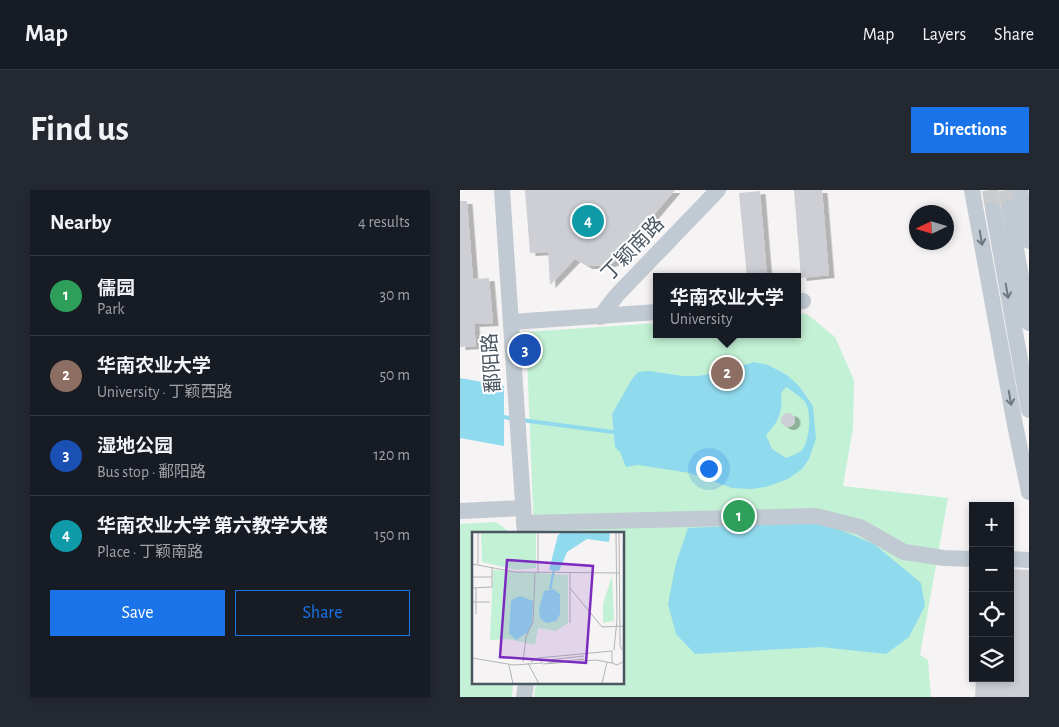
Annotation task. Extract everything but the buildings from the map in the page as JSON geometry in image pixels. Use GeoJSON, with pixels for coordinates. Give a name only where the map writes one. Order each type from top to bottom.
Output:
{"type":"FeatureCollection","features":[{"type":"Feature","properties":{"kind":"street","name":"鄱阳路"},"geometry":{"type":"LineString","coordinates":[[502,190],[524,515]]}},
{"type":"Feature","properties":{"kind":"street","name":"丁颖南路"},"geometry":{"type":"LineString","coordinates":[[600,317],[617,296],[718,190]]}},
{"type":"Feature","properties":{"kind":"street"},"geometry":{"type":"LineString","coordinates":[[972,190],[1014,425],[1029,492]]}},
{"type":"Feature","properties":{"kind":"street"},"geometry":{"type":"LineString","coordinates":[[1020,190],[1029,241]]}},
{"type":"Feature","properties":{"kind":"street"},"geometry":{"type":"LineString","coordinates":[[1029,323],[1001,208],[1029,410]]}},
{"type":"Feature","properties":{"kind":"street"},"geometry":{"type":"LineString","coordinates":[[511,322],[653,312]]}},
{"type":"Feature","properties":{"kind":"street"},"geometry":{"type":"LineString","coordinates":[[460,502],[524,515]]}},
{"type":"Feature","properties":{"kind":"street"},"geometry":{"type":"LineString","coordinates":[[460,512],[524,515],[816,516],[860,527],[904,552],[944,558],[969,558]]}},
{"type":"Feature","properties":{"kind":"street"},"geometry":{"type":"LineString","coordinates":[[1014,559],[1029,560]]}},
{"type":"Feature","properties":{"kind":"street"},"geometry":{"type":"LineString","coordinates":[[524,697],[526,684]]}},
{"type":"Feature","properties":{"kind":"green space"},"geometry":{"type":"Polygon","coordinates":[[[801,314],[807,314],[835,337],[854,380],[853,428],[843,486],[948,498],[920,655],[928,660],[931,697],[534,697],[536,684],[625,684],[625,532],[534,532],[526,332],[653,323],[653,338],[801,338],[801,314]]]}},
{"type":"Feature","properties":{"kind":"green space"},"geometry":{"type":"Polygon","coordinates":[[[496,522],[508,531],[472,532],[472,684],[513,684],[512,697],[460,697],[460,524],[496,522]]]}},
{"type":"Feature","properties":{"kind":"water"},"geometry":{"type":"Polygon","coordinates":[[[754,362],[768,365],[787,375],[799,386],[813,406],[816,439],[809,459],[802,469],[788,479],[766,487],[751,489],[732,488],[690,473],[638,465],[626,467],[620,452],[615,447],[612,414],[638,372],[649,371],[683,376],[698,376],[721,372],[754,362]],[[786,387],[781,393],[779,416],[766,435],[772,449],[786,458],[801,451],[804,447],[809,427],[809,412],[805,402],[786,387]]]}},
{"type":"Feature","properties":{"kind":"water"},"geometry":{"type":"Polygon","coordinates":[[[460,378],[504,386],[504,446],[460,438],[460,378]]]}},
{"type":"Feature","properties":{"kind":"water"},"geometry":{"type":"Polygon","coordinates":[[[821,522],[874,544],[921,583],[925,606],[909,637],[886,654],[821,647],[695,654],[676,634],[668,604],[676,563],[688,528],[821,522]]]}},
{"type":"Feature","properties":{"kind":"waterway"},"geometry":{"type":"LineString","coordinates":[[504,417],[514,419]]}},
{"type":"Feature","properties":{"kind":"waterway"},"geometry":{"type":"LineString","coordinates":[[521,420],[613,432]]}},
{"type":"Feature","properties":{"kind":"tunnel"},"geometry":{"type":"LineString","coordinates":[[990,190],[993,209]]}},
{"type":"Feature","properties":{"kind":"tunnel"},"geometry":{"type":"LineString","coordinates":[[1006,190],[1009,208]]}},
{"type":"Feature","properties":{"kind":"place","name":"华南农业大学 第六教学大楼"},"geometry":{"type":"Point","coordinates":[588,221]}},
{"type":"Feature","properties":{"kind":"place","name":"湿地公园"},"geometry":{"type":"Point","coordinates":[525,350]}},
{"type":"Feature","properties":{"kind":"place","name":"华南农业大学"},"geometry":{"type":"Point","coordinates":[727,373]}},
{"type":"Feature","properties":{"kind":"place","name":"儒园"},"geometry":{"type":"Point","coordinates":[739,516]}}]}
